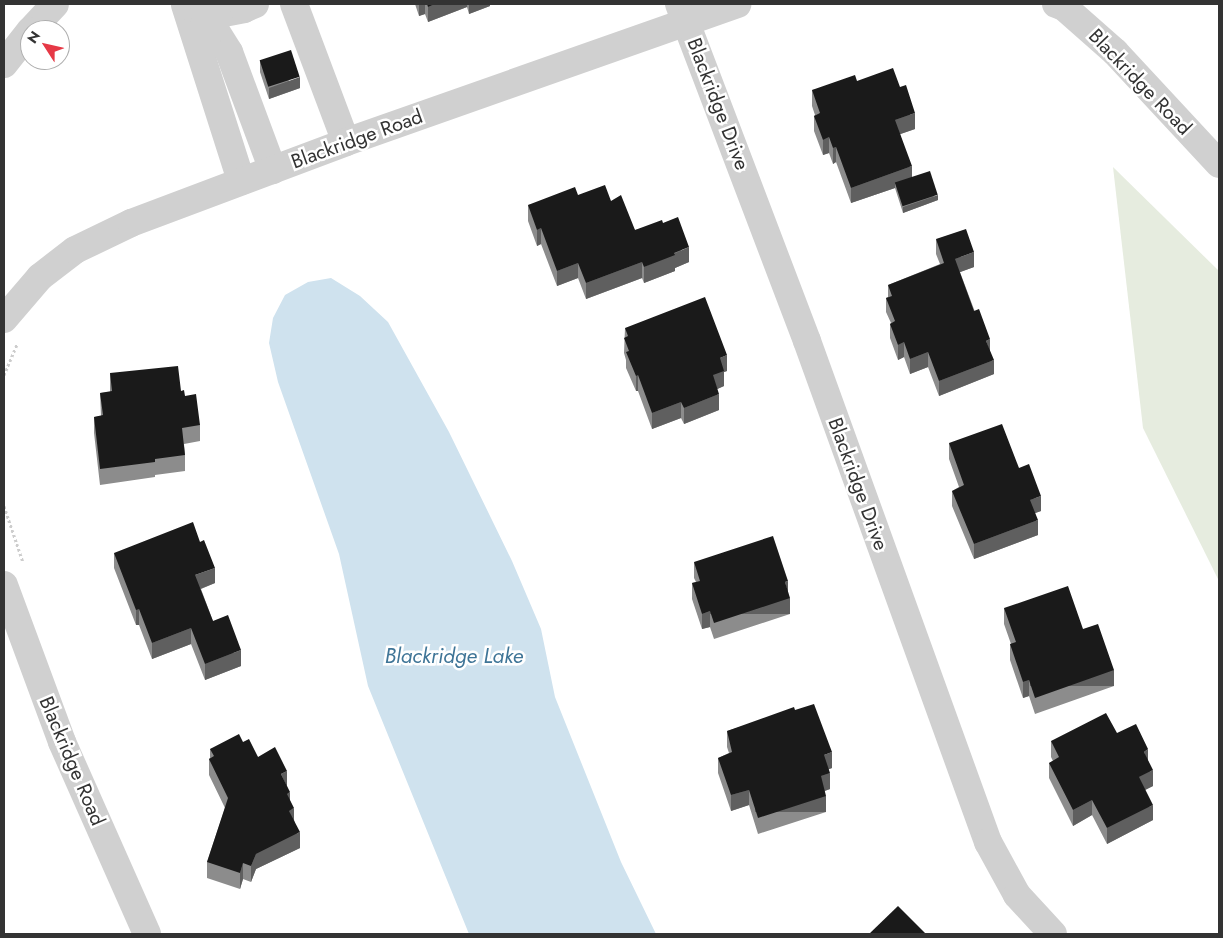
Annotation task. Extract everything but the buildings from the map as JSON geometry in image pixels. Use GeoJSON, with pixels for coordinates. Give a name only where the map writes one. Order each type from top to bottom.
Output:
{"type":"FeatureCollection","features":[{"type":"Feature","properties":{"kind":"street"},"geometry":{"type":"LineString","coordinates":[[40,20],[55,4]]}},
{"type":"Feature","properties":{"kind":"street"},"geometry":{"type":"LineString","coordinates":[[191,7],[224,13],[244,9],[255,4]]}},
{"type":"Feature","properties":{"kind":"street"},"geometry":{"type":"LineString","coordinates":[[294,4],[346,142]]}},
{"type":"Feature","properties":{"kind":"street","name":"Blackridge Road"},"geometry":{"type":"LineString","coordinates":[[12,328],[40,277],[75,250],[131,223],[683,12],[737,4]]}},
{"type":"Feature","properties":{"kind":"street","name":"Blackridge Road"},"geometry":{"type":"LineString","coordinates":[[1064,5],[1115,52],[1219,164]]}},
{"type":"Feature","properties":{"kind":"street"},"geometry":{"type":"LineString","coordinates":[[191,7],[229,52],[273,170]]}},
{"type":"Feature","properties":{"kind":"street"},"geometry":{"type":"LineString","coordinates":[[191,7],[241,181]]}},
{"type":"Feature","properties":{"kind":"street","name":"Blackridge Drive"},"geometry":{"type":"LineString","coordinates":[[683,12],[807,341],[988,842],[1017,895],[1053,934]]}},
{"type":"Feature","properties":{"kind":"street"},"geometry":{"type":"LineString","coordinates":[[4,64],[20,44]]}},
{"type":"Feature","properties":{"kind":"street","name":"Blackridge Road"},"geometry":{"type":"LineString","coordinates":[[4,585],[62,742],[147,934]]}},
{"type":"Feature","properties":{"kind":"path"},"geometry":{"type":"LineString","coordinates":[[4,375],[12,328]]}},
{"type":"Feature","properties":{"kind":"shaded area"},"geometry":{"type":"Polygon","coordinates":[[[1113,167],[1219,271],[1219,581],[1143,428],[1113,167]]]}},
{"type":"Feature","properties":{"kind":"water","name":"Blackridge Lake"},"geometry":{"type":"Polygon","coordinates":[[[331,278],[360,296],[388,322],[449,432],[512,561],[541,629],[555,697],[621,862],[656,934],[469,934],[368,686],[339,554],[278,382],[269,343],[273,318],[285,295],[308,282],[331,278]]]}}]}
